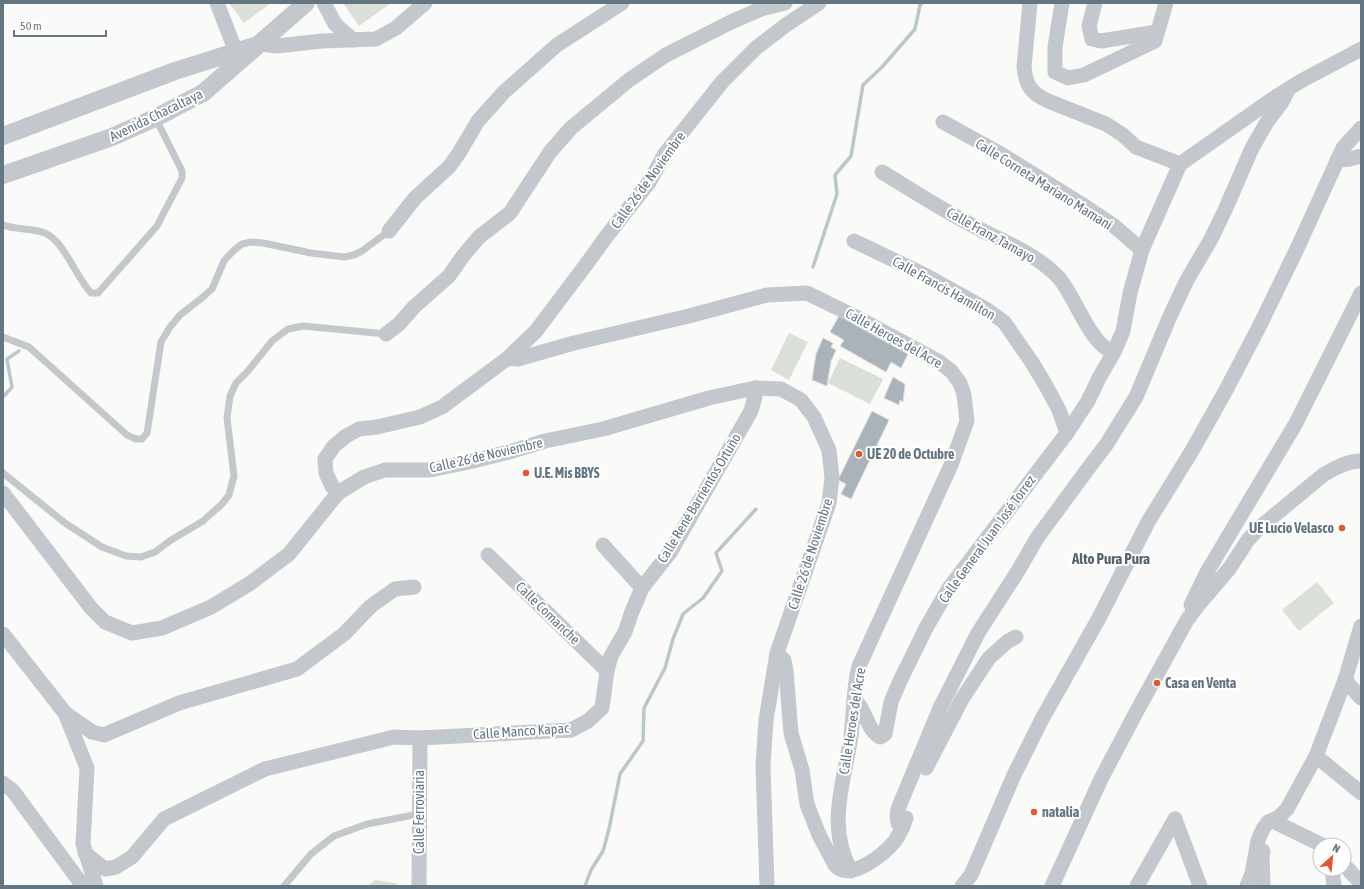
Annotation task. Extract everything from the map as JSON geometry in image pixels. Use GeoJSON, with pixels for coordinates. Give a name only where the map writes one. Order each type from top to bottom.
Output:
{"type":"FeatureCollection","features":[{"type":"Feature","properties":{"kind":"street"},"geometry":{"type":"LineString","coordinates":[[217,3],[238,57]]}},
{"type":"Feature","properties":{"kind":"street"},"geometry":{"type":"LineString","coordinates":[[3,136],[175,71],[238,57],[261,44],[306,3]]}},
{"type":"Feature","properties":{"kind":"street"},"geometry":{"type":"LineString","coordinates":[[324,3],[335,24],[353,40]]}},
{"type":"Feature","properties":{"kind":"street"},"geometry":{"type":"LineString","coordinates":[[261,44],[277,46],[322,41],[376,39],[396,28],[426,3]]}},
{"type":"Feature","properties":{"kind":"street"},"geometry":{"type":"LineString","coordinates":[[388,231],[415,198],[449,166],[459,153],[478,121],[504,92],[557,44],[622,3]]}},
{"type":"Feature","properties":{"kind":"street"},"geometry":{"type":"LineString","coordinates":[[386,334],[399,324],[414,307],[450,276],[463,256],[479,237],[510,213],[550,152],[571,128],[629,80],[666,55],[731,22],[761,9],[785,3]]}},
{"type":"Feature","properties":{"kind":"street"},"geometry":{"type":"LineString","coordinates":[[1030,3],[1024,67],[1025,76],[1031,90],[1039,97],[1106,124],[1123,135],[1136,147],[1180,164],[1277,96],[1301,81],[1361,49]]}},
{"type":"Feature","properties":{"kind":"street"},"geometry":{"type":"LineString","coordinates":[[1062,3],[1055,47],[1055,72],[1068,78],[1084,75],[1155,41],[1166,3]]}},
{"type":"Feature","properties":{"kind":"street"},"geometry":{"type":"LineString","coordinates":[[1095,3],[1089,26],[1092,39],[1101,41],[1157,32]]}},
{"type":"Feature","properties":{"kind":"street","name":"Calle 26 de Noviembre"},"geometry":{"type":"LineString","coordinates":[[767,886],[763,766],[766,720],[777,653],[829,503],[832,478],[829,450],[814,417],[801,400],[781,389],[755,388],[709,398],[603,429],[545,441],[509,452],[455,465],[430,470],[385,470],[364,476],[338,493],[332,486],[326,473],[325,459],[334,446],[346,436],[359,429],[377,427],[420,417],[442,407],[508,358],[536,332],[606,237],[650,181],[664,156],[722,82],[756,48],[816,4]]}},
{"type":"Feature","properties":{"kind":"street","name":"Avenida Chacaltaya"},"geometry":{"type":"LineString","coordinates":[[3,175],[112,137],[156,118],[203,93],[238,57]]}},
{"type":"Feature","properties":{"kind":"street"},"geometry":{"type":"LineString","coordinates":[[903,827],[898,823],[898,809],[928,740],[940,708],[978,633],[1037,538],[1106,445],[1136,397],[1170,316],[1187,280],[1225,210],[1252,148],[1288,90]]}},
{"type":"Feature","properties":{"kind":"street","name":"Calle Corneta Mariano Mamani"},"geometry":{"type":"LineString","coordinates":[[944,122],[1001,154],[1083,205],[1114,226],[1142,250]]}},
{"type":"Feature","properties":{"kind":"street"},"geometry":{"type":"LineString","coordinates":[[962,886],[971,875],[1014,775],[1042,719],[1099,618],[1148,522],[1193,449],[1259,326],[1296,251],[1337,160],[1344,148],[1361,128]]}},
{"type":"Feature","properties":{"kind":"street"},"geometry":{"type":"LineString","coordinates":[[1337,160],[1361,156]]}},
{"type":"Feature","properties":{"kind":"street","name":"Calle General Juan José Torrez"},"geometry":{"type":"LineString","coordinates":[[855,700],[861,706],[874,734],[880,737],[885,734],[891,702],[900,681],[926,628],[949,588],[1067,433],[1088,401],[1114,352],[1122,331],[1130,293],[1142,250],[1180,164]]}},
{"type":"Feature","properties":{"kind":"street","name":"Calle Franz Tamayo"},"geometry":{"type":"LineString","coordinates":[[882,172],[967,223],[1034,257],[1059,278],[1094,336],[1102,345],[1114,352]]}},
{"type":"Feature","properties":{"kind":"street","name":"Calle Francis Hamilton"},"geometry":{"type":"LineString","coordinates":[[854,242],[925,275],[986,309],[1004,322],[1045,384],[1059,410],[1067,433]]}},
{"type":"Feature","properties":{"kind":"street","name":"Calle Heroes del Acre"},"geometry":{"type":"LineString","coordinates":[[508,358],[518,359],[574,343],[689,316],[767,295],[807,292],[938,361],[951,371],[960,383],[964,395],[967,420],[965,428],[948,473],[859,666],[855,678],[855,700],[851,737],[840,794],[838,821],[839,836],[851,871]]}},
{"type":"Feature","properties":{"kind":"street"},"geometry":{"type":"LineString","coordinates":[[1187,620],[1191,605],[1207,572],[1296,424],[1361,294]]}},
{"type":"Feature","properties":{"kind":"street","name":"Calle René Barrientos Ortuño"},"geometry":{"type":"LineString","coordinates":[[607,671],[613,652],[625,632],[642,588],[671,551],[751,411],[755,397],[755,388]]}},
{"type":"Feature","properties":{"kind":"street"},"geometry":{"type":"LineString","coordinates":[[1052,886],[1101,778],[1187,620],[1229,569],[1248,540],[1258,529],[1332,469],[1344,464],[1361,461]]}},
{"type":"Feature","properties":{"kind":"street"},"geometry":{"type":"LineString","coordinates":[[3,493],[91,608],[105,622],[132,634],[162,628],[211,607],[249,584],[289,554],[338,493]]}},
{"type":"Feature","properties":{"kind":"street"},"geometry":{"type":"LineString","coordinates":[[603,545],[642,588]]}},
{"type":"Feature","properties":{"kind":"street","name":"Calle Comanche"},"geometry":{"type":"LineString","coordinates":[[488,555],[607,671]]}},
{"type":"Feature","properties":{"kind":"street"},"geometry":{"type":"LineString","coordinates":[[3,634],[66,713],[92,732],[104,735],[179,702],[297,669],[344,634],[371,606],[395,589],[414,587]]}},
{"type":"Feature","properties":{"kind":"street"},"geometry":{"type":"LineString","coordinates":[[1247,886],[1252,874],[1258,840],[1263,829],[1288,809],[1316,756],[1345,680],[1361,626]]}},
{"type":"Feature","properties":{"kind":"street"},"geometry":{"type":"LineString","coordinates":[[777,653],[784,660],[786,670],[791,733],[802,770],[807,804],[819,835],[838,869],[851,871],[878,857],[896,839],[903,827],[913,793],[962,699],[989,658],[1008,641],[1016,637]]}},
{"type":"Feature","properties":{"kind":"street","name":"Calle Manco Kapac"},"geometry":{"type":"LineString","coordinates":[[85,853],[105,869],[116,867],[132,857],[164,819],[265,769],[394,737],[420,738],[571,730],[588,721],[602,708],[607,671]]}},
{"type":"Feature","properties":{"kind":"street"},"geometry":{"type":"LineString","coordinates":[[1345,680],[1361,698]]}},
{"type":"Feature","properties":{"kind":"street"},"geometry":{"type":"LineString","coordinates":[[66,713],[88,768],[83,844],[96,886]]}},
{"type":"Feature","properties":{"kind":"street","name":"Calle Ferroviaria"},"geometry":{"type":"LineString","coordinates":[[420,738],[420,886]]}},
{"type":"Feature","properties":{"kind":"street"},"geometry":{"type":"LineString","coordinates":[[1316,756],[1361,793]]}},
{"type":"Feature","properties":{"kind":"street"},"geometry":{"type":"LineString","coordinates":[[3,783],[13,791],[83,886]]}},
{"type":"Feature","properties":{"kind":"street"},"geometry":{"type":"LineString","coordinates":[[1137,886],[1175,819],[1200,886]]}},
{"type":"Feature","properties":{"kind":"street"},"geometry":{"type":"LineString","coordinates":[[1270,822],[1312,841]]}},
{"type":"Feature","properties":{"kind":"street"},"geometry":{"type":"LineString","coordinates":[[1263,886],[1262,857],[1270,822]]}},
{"type":"Feature","properties":{"kind":"street"},"geometry":{"type":"LineString","coordinates":[[1352,873],[1361,883]]}},
{"type":"Feature","properties":{"kind":"lane"},"geometry":{"type":"LineString","coordinates":[[3,225],[49,235],[58,242],[84,285],[92,293],[98,293],[157,226],[182,178],[182,171],[156,118]]}},
{"type":"Feature","properties":{"kind":"lane"},"geometry":{"type":"LineString","coordinates":[[3,337],[29,347],[128,435],[142,440],[147,432],[161,342],[170,327],[180,315],[212,289],[224,261],[233,251],[242,244],[251,242],[311,253],[344,257],[354,255],[362,251],[388,231]]}},
{"type":"Feature","properties":{"kind":"lane"},"geometry":{"type":"LineString","coordinates":[[3,474],[65,523],[102,547],[126,556],[141,557],[148,555],[203,521],[222,504],[229,495],[234,476],[227,418],[230,396],[236,383],[248,371],[272,341],[288,329],[303,326],[386,334]]}},
{"type":"Feature","properties":{"kind":"lane"},"geometry":{"type":"LineString","coordinates":[[284,886],[311,854],[334,836],[367,824],[419,814]]}},
{"type":"Feature","properties":{"kind":"shaded area"},"geometry":{"type":"Polygon","coordinates":[[[229,3],[271,3],[244,23],[229,3]]]}},
{"type":"Feature","properties":{"kind":"shaded area"},"geometry":{"type":"Polygon","coordinates":[[[343,3],[391,3],[359,26],[343,3]]]}},
{"type":"Feature","properties":{"kind":"shaded area"},"geometry":{"type":"Polygon","coordinates":[[[789,333],[808,342],[789,380],[771,370],[789,333]]]}},
{"type":"Feature","properties":{"kind":"shaded area"},"geometry":{"type":"Polygon","coordinates":[[[840,358],[883,379],[870,404],[828,383],[840,358]]]}},
{"type":"Feature","properties":{"kind":"shaded area"},"geometry":{"type":"Polygon","coordinates":[[[1317,582],[1334,603],[1299,631],[1282,610],[1317,582]]]}},
{"type":"Feature","properties":{"kind":"shaded area"},"geometry":{"type":"Polygon","coordinates":[[[375,880],[396,883],[397,886],[368,886],[375,880]]]}},
{"type":"Feature","properties":{"kind":"building"},"geometry":{"type":"Polygon","coordinates":[[[839,316],[908,354],[901,368],[891,362],[886,372],[840,346],[844,340],[830,332],[839,316]]]}},
{"type":"Feature","properties":{"kind":"building"},"geometry":{"type":"Polygon","coordinates":[[[823,338],[833,343],[831,347],[836,350],[831,361],[827,386],[812,380],[816,354],[823,338]]]}},
{"type":"Feature","properties":{"kind":"building"},"geometry":{"type":"Polygon","coordinates":[[[893,377],[905,384],[903,402],[900,400],[899,405],[884,398],[893,377]]]}},
{"type":"Feature","properties":{"kind":"building"},"geometry":{"type":"Polygon","coordinates":[[[872,411],[889,420],[851,499],[841,494],[846,484],[838,480],[872,411]]]}},
{"type":"Feature","properties":{"kind":"waterway"},"geometry":{"type":"LineString","coordinates":[[813,267],[837,194],[835,175],[851,156],[863,85],[882,67],[915,29],[920,5],[922,3]]}},
{"type":"Feature","properties":{"kind":"waterway"},"geometry":{"type":"LineString","coordinates":[[3,397],[12,387],[7,359],[19,351]]}},
{"type":"Feature","properties":{"kind":"waterway"},"geometry":{"type":"LineString","coordinates":[[585,886],[591,870],[603,851],[620,774],[643,741],[644,708],[665,668],[673,639],[683,614],[703,598],[722,571],[716,553],[756,509]]}},
{"type":"Feature","properties":{"kind":"place","name":"UE 20 de Octubre"},"geometry":{"type":"Point","coordinates":[859,454]}},
{"type":"Feature","properties":{"kind":"place","name":"U.E. Mis BBYS"},"geometry":{"type":"Point","coordinates":[526,473]}},
{"type":"Feature","properties":{"kind":"place","name":"UE Lucio Velasco"},"geometry":{"type":"Point","coordinates":[1342,528]}},
{"type":"Feature","properties":{"kind":"place","name":"Casa en Venta"},"geometry":{"type":"Point","coordinates":[1157,683]}},
{"type":"Feature","properties":{"kind":"place","name":"natalia"},"geometry":{"type":"Point","coordinates":[1034,812]}},
{"type":"Feature","properties":{"kind":"district","name":"Alto Pura Pura"},"geometry":{"type":"Point","coordinates":[1111,559]}}]}
